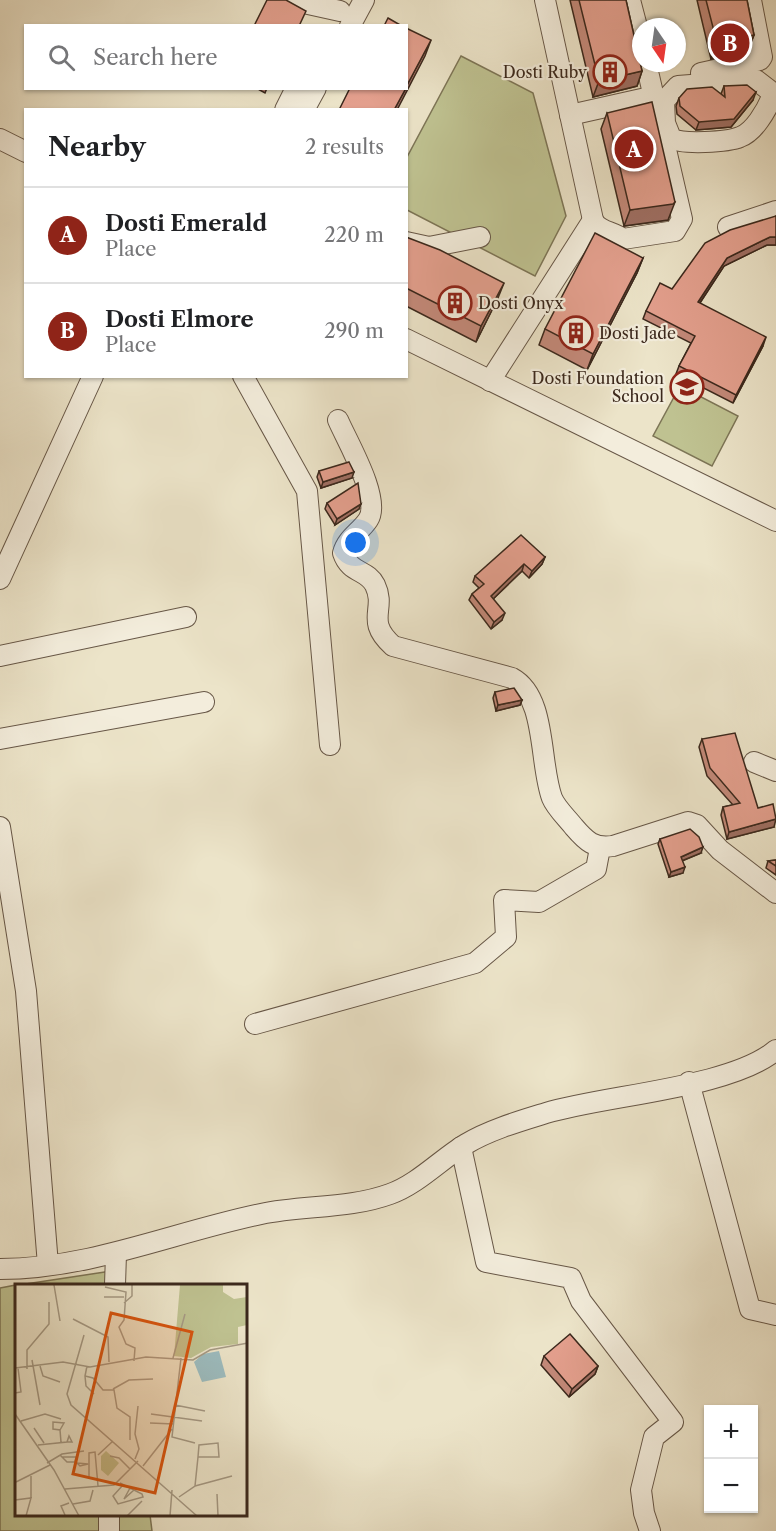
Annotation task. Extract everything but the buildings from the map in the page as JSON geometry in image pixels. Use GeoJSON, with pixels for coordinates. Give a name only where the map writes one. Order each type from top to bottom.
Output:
{"type":"FeatureCollection","features":[{"type":"Feature","properties":{"kind":"street"},"geometry":{"type":"LineString","coordinates":[[299,1],[342,15],[364,0]]}},
{"type":"Feature","properties":{"kind":"street"},"geometry":{"type":"LineString","coordinates":[[545,0],[593,220],[597,226],[616,233],[623,239],[665,234],[680,226],[682,219],[648,72]]}},
{"type":"Feature","properties":{"kind":"street"},"geometry":{"type":"LineString","coordinates":[[630,0],[635,18]]}},
{"type":"Feature","properties":{"kind":"street"},"geometry":{"type":"LineString","coordinates":[[570,115],[760,60],[762,50],[751,0]]}},
{"type":"Feature","properties":{"kind":"street"},"geometry":{"type":"LineString","coordinates":[[756,80],[770,90],[772,110],[740,137],[687,143],[677,142],[671,138],[665,123],[664,101],[678,86],[756,80]]}},
{"type":"Feature","properties":{"kind":"street"},"geometry":{"type":"LineString","coordinates":[[286,108],[295,90]]}},
{"type":"Feature","properties":{"kind":"street"},"geometry":{"type":"LineString","coordinates":[[305,108],[315,90]]}},
{"type":"Feature","properties":{"kind":"street"},"geometry":{"type":"LineString","coordinates":[[0,139],[24,151]]}},
{"type":"Feature","properties":{"kind":"street"},"geometry":{"type":"LineString","coordinates":[[728,227],[776,211]]}},
{"type":"Feature","properties":{"kind":"street"},"geometry":{"type":"LineString","coordinates":[[490,381],[593,220]]}},
{"type":"Feature","properties":{"kind":"street"},"geometry":{"type":"LineString","coordinates":[[408,242],[429,247],[480,237]]}},
{"type":"Feature","properties":{"kind":"street"},"geometry":{"type":"LineString","coordinates":[[408,340],[776,521]]}},
{"type":"Feature","properties":{"kind":"street"},"geometry":{"type":"LineString","coordinates":[[0,579],[92,378]]}},
{"type":"Feature","properties":{"kind":"street"},"geometry":{"type":"LineString","coordinates":[[244,378],[307,491],[330,745]]}},
{"type":"Feature","properties":{"kind":"street"},"geometry":{"type":"LineString","coordinates":[[338,420],[370,490],[372,506],[369,519],[346,544],[343,553],[351,569],[374,582],[377,590],[377,626],[381,635],[393,646],[512,678],[522,683],[539,724],[545,776],[553,800],[585,840],[600,848],[688,822],[697,825],[720,850],[776,894]]}},
{"type":"Feature","properties":{"kind":"street"},"geometry":{"type":"LineString","coordinates":[[0,656],[186,617]]}},
{"type":"Feature","properties":{"kind":"street"},"geometry":{"type":"LineString","coordinates":[[0,739],[204,702]]}},
{"type":"Feature","properties":{"kind":"street"},"geometry":{"type":"LineString","coordinates":[[754,762],[776,771]]}},
{"type":"Feature","properties":{"kind":"street"},"geometry":{"type":"LineString","coordinates":[[1,834],[26,992],[48,1264]]}},
{"type":"Feature","properties":{"kind":"street"},"geometry":{"type":"LineString","coordinates":[[255,1024],[475,963],[506,937],[504,900],[539,902],[596,869],[600,848]]}},
{"type":"Feature","properties":{"kind":"street"},"geometry":{"type":"LineString","coordinates":[[0,1269],[116,1254],[262,1214],[367,1202],[393,1193],[460,1147],[499,1130],[549,1112],[689,1082],[748,1066],[776,1050]]}},
{"type":"Feature","properties":{"kind":"street"},"geometry":{"type":"LineString","coordinates":[[689,1082],[750,1309],[776,1316]]}},
{"type":"Feature","properties":{"kind":"street"},"geometry":{"type":"LineString","coordinates":[[460,1147],[486,1262],[571,1278],[581,1301],[673,1422],[654,1437],[641,1490],[644,1513],[650,1531]]}},
{"type":"Feature","properties":{"kind":"street"},"geometry":{"type":"LineString","coordinates":[[115,1284],[116,1254]]}},
{"type":"Feature","properties":{"kind":"green space"},"geometry":{"type":"Polygon","coordinates":[[[461,56],[533,93],[566,216],[535,276],[408,211],[408,155],[461,56]]]}},
{"type":"Feature","properties":{"kind":"green space"},"geometry":{"type":"Polygon","coordinates":[[[680,386],[738,416],[712,466],[653,436],[680,386]]]}},
{"type":"Feature","properties":{"kind":"green space"},"geometry":{"type":"Polygon","coordinates":[[[118,1270],[120,1284],[26,1284],[118,1270]]]}},
{"type":"Feature","properties":{"kind":"green space"},"geometry":{"type":"Polygon","coordinates":[[[15,1285],[15,1516],[150,1516],[152,1531],[0,1531],[0,1288],[15,1285]]]}},
{"type":"Feature","properties":{"kind":"place","name":"Dosti Elmore"},"geometry":{"type":"Point","coordinates":[730,43]}},
{"type":"Feature","properties":{"kind":"place","name":"Dosti Ruby"},"geometry":{"type":"Point","coordinates":[610,72]}},
{"type":"Feature","properties":{"kind":"place","name":"Dosti Emerald"},"geometry":{"type":"Point","coordinates":[634,149]}},
{"type":"Feature","properties":{"kind":"place","name":"Dosti Onyx"},"geometry":{"type":"Point","coordinates":[455,303]}},
{"type":"Feature","properties":{"kind":"place","name":"Dosti Jade"},"geometry":{"type":"Point","coordinates":[576,333]}},
{"type":"Feature","properties":{"kind":"place","name":"Dosti Foundation School"},"geometry":{"type":"Point","coordinates":[687,387]}}]}
